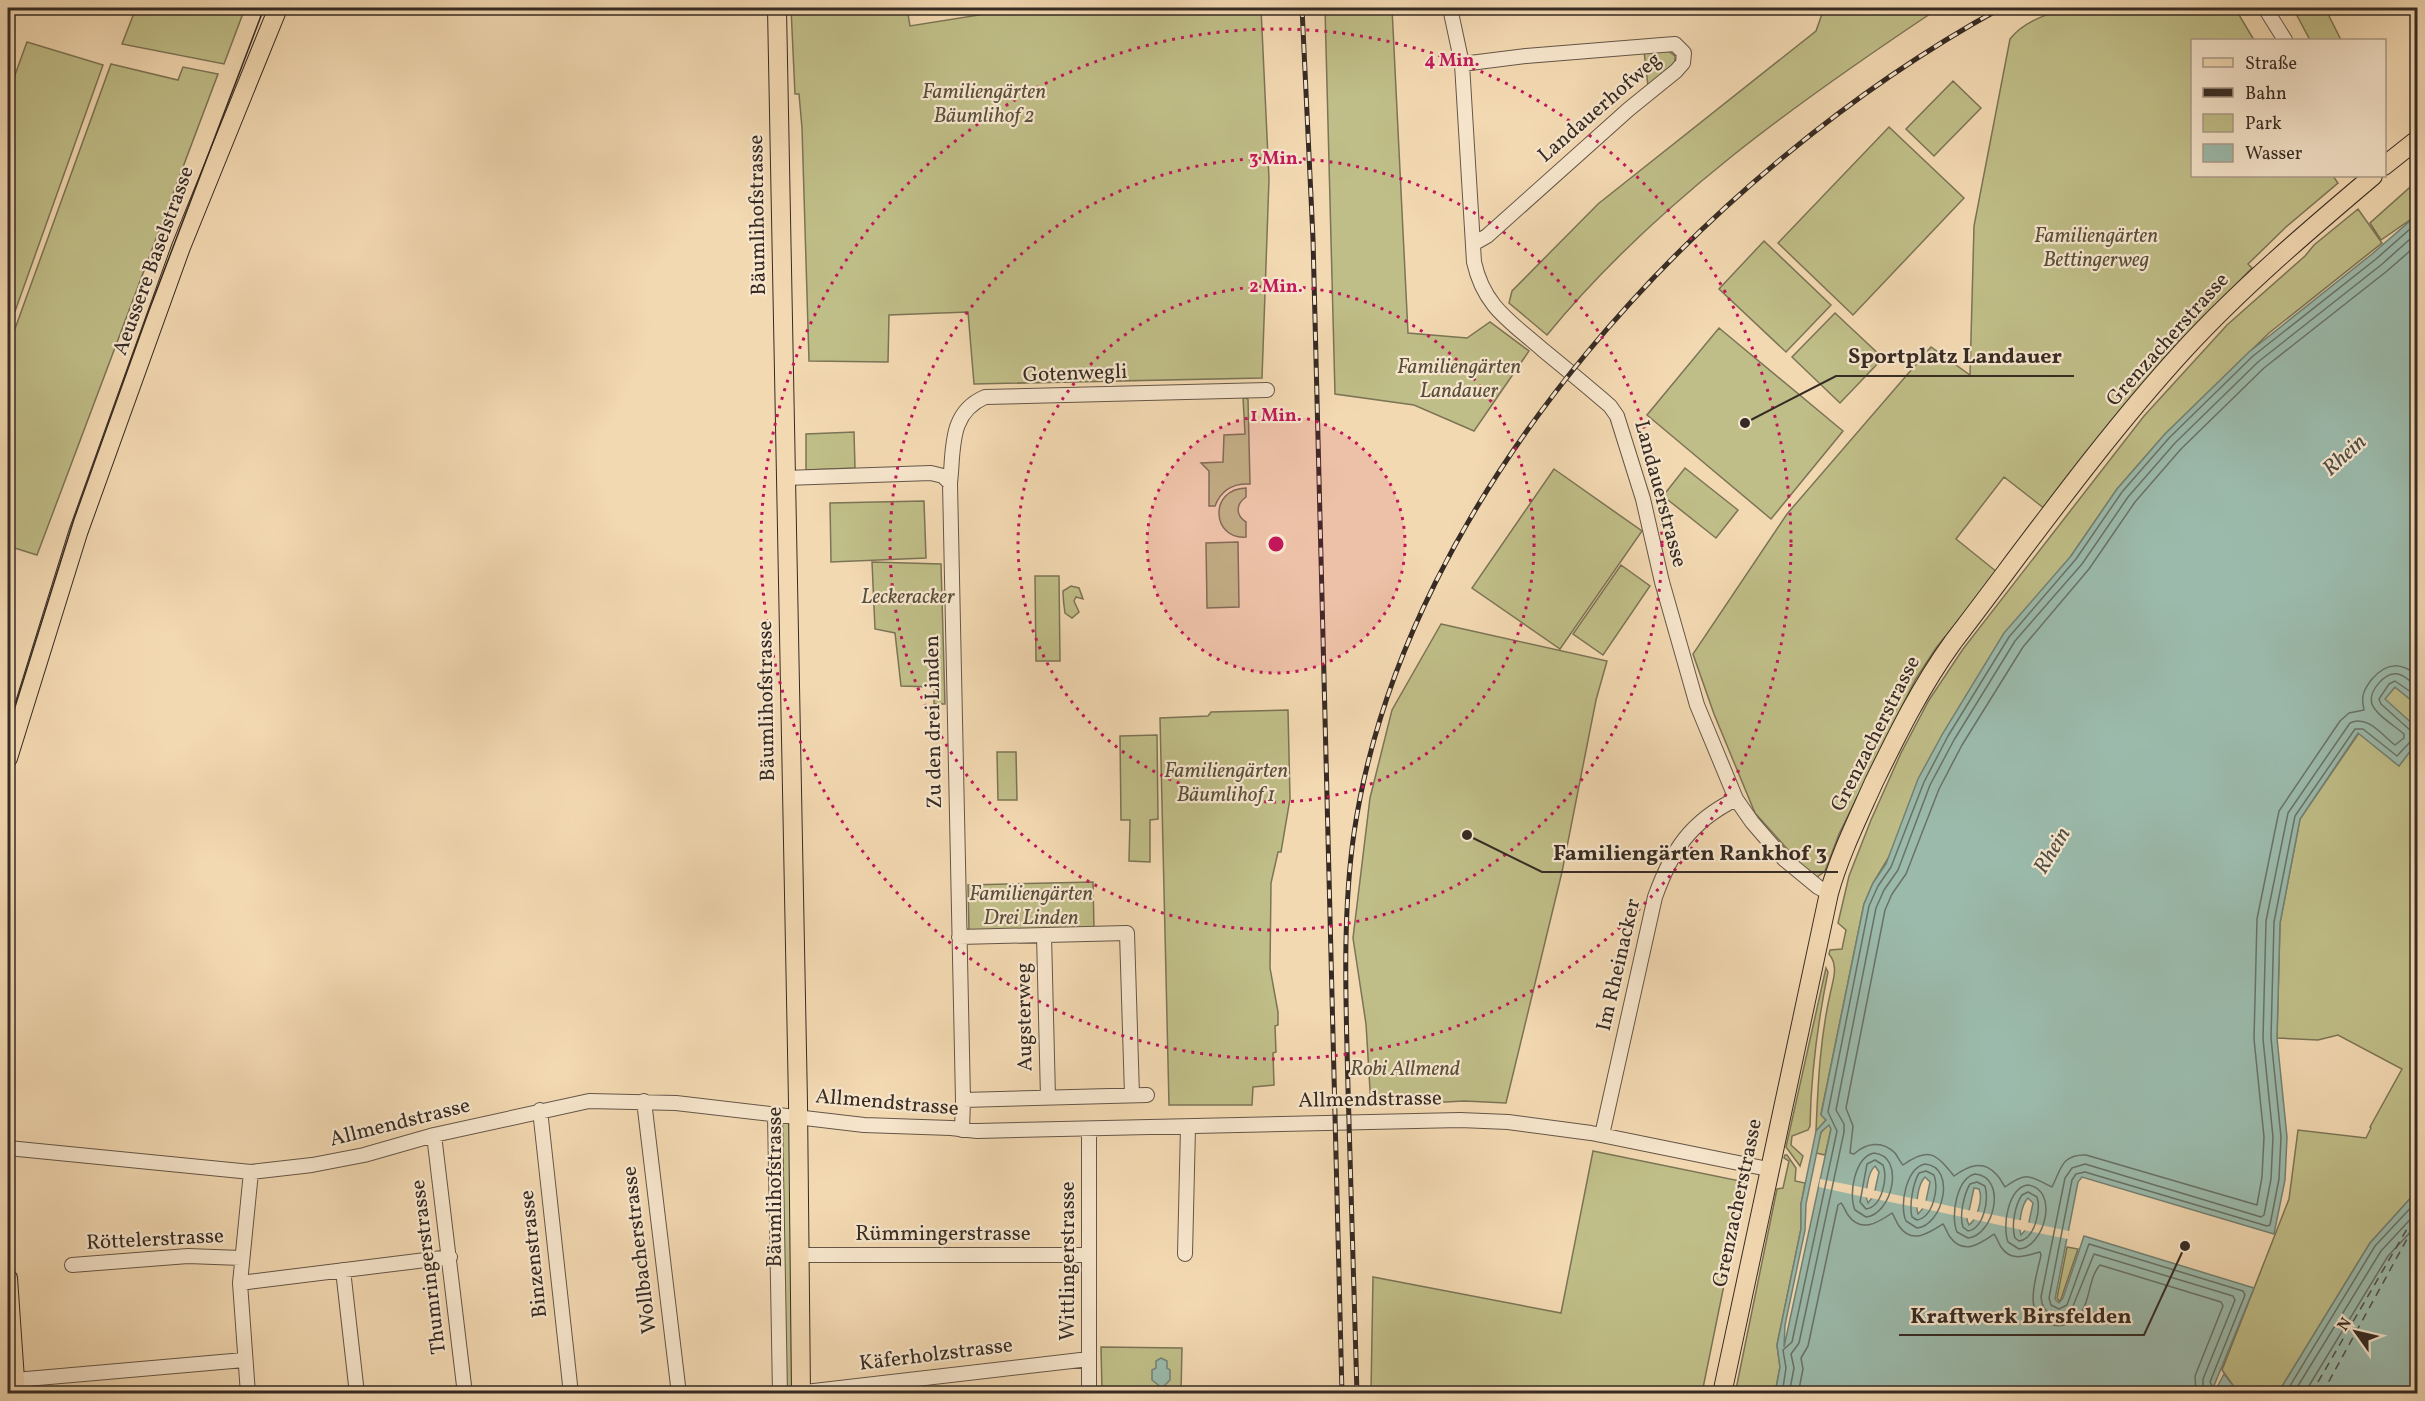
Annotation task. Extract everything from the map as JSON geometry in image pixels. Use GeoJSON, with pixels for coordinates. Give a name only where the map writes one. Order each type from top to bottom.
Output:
{"type":"FeatureCollection","features":[{"type":"Feature","properties":{"kind":"main road","name":"Aeussere Baselstrasse"},"geometry":{"type":"LineString","coordinates":[[8,758],[78,533],[181,247],[278,8]]}},
{"type":"Feature","properties":{"kind":"main road","name":"Bäumlihofstrasse"},"geometry":{"type":"LineString","coordinates":[[777,8],[798,1116],[796,1393]]}},
{"type":"Feature","properties":{"kind":"main road"},"geometry":{"type":"LineString","coordinates":[[2386,165],[2418,140]]}},
{"type":"Feature","properties":{"kind":"main road","name":"Grenzacherstrasse"},"geometry":{"type":"LineString","coordinates":[[1722,1394],[1768,1169],[1829,893],[1852,829],[1925,682],[1953,642],[2134,408],[2183,351],[2263,272],[2370,177]]}},
{"type":"Feature","properties":{"kind":"main road"},"geometry":{"type":"LineString","coordinates":[[8,1278],[16,1387]]}},
{"type":"Feature","properties":{"kind":"street","name":"Landauerstrasse"},"geometry":{"type":"LineString","coordinates":[[1450,8],[1462,64],[1474,262],[1478,279],[1493,306],[1508,321],[1610,406],[1617,416],[1643,500],[1662,582],[1697,705],[1736,800],[1784,859],[1818,887],[1829,893]]}},
{"type":"Feature","properties":{"kind":"street"},"geometry":{"type":"LineString","coordinates":[[2265,8],[2284,39]]}},
{"type":"Feature","properties":{"kind":"street","name":"Landauerhofweg"},"geometry":{"type":"LineString","coordinates":[[1462,64],[1526,56],[1675,44],[1684,53],[1683,63],[1676,71],[1629,109],[1487,236],[1473,244]]}},
{"type":"Feature","properties":{"kind":"street","name":"Gotenwegli"},"geometry":{"type":"LineString","coordinates":[[950,483],[956,423],[964,412],[985,397],[1267,390]]}},
{"type":"Feature","properties":{"kind":"street"},"geometry":{"type":"LineString","coordinates":[[785,478],[931,473],[943,476],[950,483]]}},
{"type":"Feature","properties":{"kind":"street","name":"Zu den drei Linden"},"geometry":{"type":"LineString","coordinates":[[950,483],[962,1130]]}},
{"type":"Feature","properties":{"kind":"street","name":"Im Rheinacker"},"geometry":{"type":"LineString","coordinates":[[1602,1135],[1655,897],[1661,880],[1675,851],[1686,836],[1718,808],[1736,800]]}},
{"type":"Feature","properties":{"kind":"street"},"geometry":{"type":"LineString","coordinates":[[959,937],[1127,933],[1132,1095]]}},
{"type":"Feature","properties":{"kind":"street","name":"Augsterweg"},"geometry":{"type":"LineString","coordinates":[[1044,935],[1048,1098]]}},
{"type":"Feature","properties":{"kind":"street","name":"Allmendstrasse"},"geometry":{"type":"LineString","coordinates":[[963,1100],[1147,1095]]}},
{"type":"Feature","properties":{"kind":"street","name":"Allmendstrasse"},"geometry":{"type":"LineString","coordinates":[[8,1148],[251,1172],[323,1163],[364,1155],[540,1110],[589,1101],[644,1101],[864,1125],[977,1131],[1460,1120],[1548,1126],[1768,1169]]}},
{"type":"Feature","properties":{"kind":"street","name":"Wollbacherstrasse"},"geometry":{"type":"LineString","coordinates":[[644,1101],[679,1394]]}},
{"type":"Feature","properties":{"kind":"street","name":"Binzenstrasse"},"geometry":{"type":"LineString","coordinates":[[540,1110],[571,1394]]}},
{"type":"Feature","properties":{"kind":"street","name":"Bäumlihofstrasse"},"geometry":{"type":"LineString","coordinates":[[775,1114],[780,1394]]}},
{"type":"Feature","properties":{"kind":"street"},"geometry":{"type":"LineString","coordinates":[[1185,1254],[1188,1127]]}},
{"type":"Feature","properties":{"kind":"street","name":"Wittlingerstrasse"},"geometry":{"type":"LineString","coordinates":[[1089,1129],[1089,1394]]}},
{"type":"Feature","properties":{"kind":"street","name":"Thumringerstrasse"},"geometry":{"type":"LineString","coordinates":[[434,1136],[465,1394]]}},
{"type":"Feature","properties":{"kind":"street"},"geometry":{"type":"LineString","coordinates":[[248,1394],[240,1283],[251,1172]]}},
{"type":"Feature","properties":{"kind":"street","name":"Rümmingerstrasse"},"geometry":{"type":"LineString","coordinates":[[798,1255],[1089,1255]]}},
{"type":"Feature","properties":{"kind":"street","name":"Röttelerstrasse"},"geometry":{"type":"LineString","coordinates":[[72,1265],[188,1256],[241,1258]]}},
{"type":"Feature","properties":{"kind":"street"},"geometry":{"type":"LineString","coordinates":[[240,1283],[450,1257]]}},
{"type":"Feature","properties":{"kind":"street"},"geometry":{"type":"LineString","coordinates":[[343,1270],[357,1394]]}},
{"type":"Feature","properties":{"kind":"street","name":"Käferholzstrasse"},"geometry":{"type":"LineString","coordinates":[[796,1393],[1089,1359]]}},
{"type":"Feature","properties":{"kind":"street"},"geometry":{"type":"LineString","coordinates":[[16,1387],[244,1360]]}},
{"type":"Feature","properties":{"kind":"green space"},"geometry":{"type":"Polygon","coordinates":[[[136,8],[245,8],[224,64],[122,44],[136,8]]]}},
{"type":"Feature","properties":{"kind":"green space","name":"Familiengärten Bäumlihof 2"},"geometry":{"type":"Polygon","coordinates":[[[791,8],[907,8],[910,26],[1023,8],[1261,8],[1269,179],[1262,378],[974,384],[968,312],[889,315],[888,362],[809,361],[802,128],[799,94],[795,94],[791,8]]]}},
{"type":"Feature","properties":{"kind":"green space","name":"Familiengärten Landauer"},"geometry":{"type":"Polygon","coordinates":[[[1325,8],[1392,8],[1408,333],[1467,338],[1490,322],[1529,351],[1474,431],[1414,405],[1335,394],[1325,8]]]}},
{"type":"Feature","properties":{"kind":"green space"},"geometry":{"type":"Polygon","coordinates":[[[1818,8],[1939,8],[1782,118],[1681,198],[1589,287],[1547,335],[1509,303],[1512,291],[1598,204],[1816,31],[1822,14],[1818,8]]]}},
{"type":"Feature","properties":{"kind":"green space","name":"Familiengärten Bettingerweg"},"geometry":{"type":"Polygon","coordinates":[[[2066,8],[2235,8],[2253,39],[2191,39],[2191,177],[2334,177],[2338,183],[2286,227],[2248,264],[2252,268],[2181,341],[2175,340],[2173,343],[2175,348],[2045,509],[2004,477],[1956,539],[1997,572],[1936,648],[1915,680],[1839,834],[1825,871],[1817,877],[1798,863],[1755,813],[1714,714],[1693,654],[1787,514],[1931,347],[1970,375],[1974,226],[2010,39],[2029,23],[2066,8]]]}},
{"type":"Feature","properties":{"kind":"green space"},"geometry":{"type":"Polygon","coordinates":[[[2293,8],[2325,8],[2340,39],[2309,39],[2293,8]]]}},
{"type":"Feature","properties":{"kind":"green space"},"geometry":{"type":"Polygon","coordinates":[[[27,42],[103,65],[8,331],[8,94],[27,42]]]}},
{"type":"Feature","properties":{"kind":"green space"},"geometry":{"type":"Polygon","coordinates":[[[1667,50],[1675,56],[1675,64],[1648,86],[1644,51],[1667,50]]]}},
{"type":"Feature","properties":{"kind":"green space"},"geometry":{"type":"Polygon","coordinates":[[[111,64],[178,80],[183,67],[218,74],[37,555],[8,546],[8,348],[111,64]]]}},
{"type":"Feature","properties":{"kind":"green space"},"geometry":{"type":"Polygon","coordinates":[[[1953,81],[1981,108],[1934,156],[1906,129],[1953,81]]]}},
{"type":"Feature","properties":{"kind":"green space"},"geometry":{"type":"Polygon","coordinates":[[[1889,127],[1964,198],[1853,315],[1778,243],[1889,127]]]}},
{"type":"Feature","properties":{"kind":"green space"},"geometry":{"type":"Polygon","coordinates":[[[2417,181],[2417,215],[2381,240],[2370,223],[2417,181]]]}},
{"type":"Feature","properties":{"kind":"green space"},"geometry":{"type":"Polygon","coordinates":[[[2358,209],[2382,243],[2269,333],[2165,434],[2117,489],[2071,556],[1873,883],[1864,904],[1821,1114],[1826,1120],[1816,1131],[1822,1043],[1835,971],[1834,962],[1829,954],[1830,950],[1842,949],[1846,930],[1838,923],[1849,876],[1901,753],[1929,700],[1963,649],[2144,416],[2227,325],[2305,256],[2314,245],[2358,209]]]}},
{"type":"Feature","properties":{"kind":"green space"},"geometry":{"type":"Polygon","coordinates":[[[1764,241],[1831,305],[1786,352],[1719,289],[1764,241]]]}},
{"type":"Feature","properties":{"kind":"green space"},"geometry":{"type":"Polygon","coordinates":[[[1835,313],[1883,358],[1840,403],[1792,357],[1835,313]]]}},
{"type":"Feature","properties":{"kind":"green space"},"geometry":{"type":"Polygon","coordinates":[[[1719,328],[1843,431],[1771,519],[1647,415],[1719,328]]]}},
{"type":"Feature","properties":{"kind":"green space"},"geometry":{"type":"Polygon","coordinates":[[[1243,397],[1248,399],[1250,484],[1233,486],[1224,492],[1215,506],[1209,506],[1209,471],[1201,463],[1223,462],[1224,435],[1245,434],[1243,397]]]}},
{"type":"Feature","properties":{"kind":"green space"},"geometry":{"type":"Polygon","coordinates":[[[854,432],[855,468],[806,470],[806,434],[854,432]]]}},
{"type":"Feature","properties":{"kind":"green space"},"geometry":{"type":"Polygon","coordinates":[[[1685,468],[1738,510],[1716,538],[1663,496],[1685,468]]]}},
{"type":"Feature","properties":{"kind":"green space"},"geometry":{"type":"Polygon","coordinates":[[[1554,469],[1642,531],[1560,649],[1472,588],[1554,469]]]}},
{"type":"Feature","properties":{"kind":"green space"},"geometry":{"type":"Polygon","coordinates":[[[1246,488],[1246,497],[1238,509],[1240,516],[1246,522],[1246,537],[1235,536],[1226,531],[1221,523],[1220,505],[1225,496],[1246,488]]]}},
{"type":"Feature","properties":{"kind":"green space"},"geometry":{"type":"Polygon","coordinates":[[[924,501],[926,558],[831,562],[830,503],[924,501]]]}},
{"type":"Feature","properties":{"kind":"green space"},"geometry":{"type":"Polygon","coordinates":[[[1238,542],[1239,607],[1207,608],[1206,543],[1238,542]]]}},
{"type":"Feature","properties":{"kind":"green space","name":"Leckeracker"},"geometry":{"type":"Polygon","coordinates":[[[872,562],[941,564],[945,704],[934,704],[934,687],[901,686],[895,633],[875,629],[872,562]]]}},
{"type":"Feature","properties":{"kind":"green space"},"geometry":{"type":"Polygon","coordinates":[[[1621,565],[1650,586],[1603,655],[1573,634],[1621,565]]]}},
{"type":"Feature","properties":{"kind":"green space"},"geometry":{"type":"Polygon","coordinates":[[[1035,576],[1059,576],[1060,661],[1036,661],[1035,576]]]}},
{"type":"Feature","properties":{"kind":"green space"},"geometry":{"type":"Polygon","coordinates":[[[1071,586],[1079,588],[1083,599],[1076,597],[1074,601],[1079,612],[1072,618],[1065,613],[1063,594],[1063,591],[1071,586]]]}},
{"type":"Feature","properties":{"kind":"green space","name":"Robi Allmend"},"geometry":{"type":"Polygon","coordinates":[[[1441,624],[1607,661],[1596,700],[1562,872],[1506,1103],[1464,1101],[1371,1106],[1366,1024],[1353,938],[1370,798],[1392,710],[1441,624]]]}},
{"type":"Feature","properties":{"kind":"green space"},"geometry":{"type":"Polygon","coordinates":[[[2395,687],[2417,705],[2417,728],[2384,699],[2395,687]]]}},
{"type":"Feature","properties":{"kind":"green space","name":"Familiengärten Bäumlihof 1"},"geometry":{"type":"Polygon","coordinates":[[[1288,710],[1290,799],[1281,852],[1278,852],[1271,883],[1270,968],[1278,1012],[1278,1025],[1275,1026],[1276,1052],[1273,1053],[1274,1085],[1253,1087],[1252,1105],[1169,1105],[1160,718],[1208,716],[1211,712],[1288,710]]]}},
{"type":"Feature","properties":{"kind":"green space"},"geometry":{"type":"Polygon","coordinates":[[[2359,733],[2399,766],[2417,742],[2417,1191],[2370,1243],[2278,1393],[2232,1393],[2235,1388],[2222,1370],[2289,1199],[2298,1130],[2366,1138],[2402,1069],[2338,1035],[2318,1040],[2277,1038],[2280,923],[2300,819],[2359,733]]]}},
{"type":"Feature","properties":{"kind":"green space"},"geometry":{"type":"Polygon","coordinates":[[[1157,735],[1158,819],[1150,820],[1150,862],[1129,861],[1130,820],[1121,820],[1120,736],[1157,735]]]}},
{"type":"Feature","properties":{"kind":"green space"},"geometry":{"type":"Polygon","coordinates":[[[997,752],[1016,752],[1017,800],[998,800],[997,752]]]}},
{"type":"Feature","properties":{"kind":"green space","name":"Familiengärten Drei Linden"},"geometry":{"type":"Polygon","coordinates":[[[1093,882],[1094,928],[969,931],[968,885],[1093,882]]]}},
{"type":"Feature","properties":{"kind":"green space"},"geometry":{"type":"Polygon","coordinates":[[[1826,968],[1828,972],[1813,1067],[1810,1126],[1808,1130],[1792,1136],[1791,1145],[1803,1156],[1800,1166],[1786,1147],[1826,968]]]}},
{"type":"Feature","properties":{"kind":"green space"},"geometry":{"type":"Polygon","coordinates":[[[775,1114],[798,1117],[801,1393],[780,1393],[775,1114]]]}},
{"type":"Feature","properties":{"kind":"green space"},"geometry":{"type":"Polygon","coordinates":[[[1829,1124],[1831,1129],[1825,1155],[1816,1153],[1821,1132],[1829,1124]]]}},
{"type":"Feature","properties":{"kind":"green space"},"geometry":{"type":"Polygon","coordinates":[[[1593,1151],[1745,1182],[1702,1393],[1371,1393],[1373,1277],[1561,1313],[1593,1151]]]}},
{"type":"Feature","properties":{"kind":"green space"},"geometry":{"type":"Polygon","coordinates":[[[1785,1155],[1796,1168],[1795,1181],[1805,1183],[1801,1204],[1801,1229],[1777,1345],[1780,1367],[1775,1393],[1735,1394],[1777,1189],[1783,1188],[1789,1161],[1784,1158],[1785,1155]]]}},
{"type":"Feature","properties":{"kind":"green space"},"geometry":{"type":"Polygon","coordinates":[[[2067,1247],[2078,1249],[2060,1302],[2057,1298],[2067,1247]]]}},
{"type":"Feature","properties":{"kind":"green space"},"geometry":{"type":"Polygon","coordinates":[[[1101,1347],[1182,1348],[1181,1393],[1102,1393],[1101,1347]]]}},
{"type":"Feature","properties":{"kind":"water","name":"Rhein"},"geometry":{"type":"Polygon","coordinates":[[[2417,215],[2417,705],[2395,687],[2385,699],[2417,728],[2417,742],[2399,766],[2358,733],[2300,819],[2280,923],[2277,1038],[2287,1137],[2285,1180],[2274,1234],[2082,1177],[2078,1182],[2055,1299],[2059,1303],[2063,1298],[2084,1236],[2254,1288],[2211,1393],[1775,1394],[1780,1367],[1777,1345],[1801,1229],[1801,1204],[1816,1131],[1826,1120],[1821,1115],[1864,904],[1873,883],[1886,864],[1918,779],[1943,733],[2004,633],[2071,556],[2117,489],[2165,434],[2249,352],[2417,215]],[[1829,1125],[1821,1132],[1806,1204],[1805,1230],[1785,1325],[1784,1347],[1831,1129],[1829,1125]],[[1875,1166],[1867,1189],[1868,1203],[1874,1195],[1879,1172],[1875,1166]],[[1925,1177],[1921,1184],[1917,1205],[1918,1214],[1925,1206],[1930,1182],[1925,1177]],[[1974,1188],[1967,1220],[1969,1225],[1977,1213],[1980,1202],[1979,1189],[1974,1188]],[[2028,1198],[2020,1221],[2021,1235],[2028,1227],[2033,1203],[2028,1198]]]}},
{"type":"Feature","properties":{"kind":"water"},"geometry":{"type":"Polygon","coordinates":[[[2417,1191],[2418,1383],[2412,1393],[2278,1393],[2370,1243],[2417,1191]]]}},
{"type":"Feature","properties":{"kind":"water"},"geometry":{"type":"Polygon","coordinates":[[[1161,1358],[1167,1361],[1167,1368],[1170,1370],[1170,1380],[1162,1388],[1152,1380],[1152,1370],[1156,1368],[1156,1361],[1161,1358]]]}},
{"type":"Feature","properties":{"kind":"water"},"geometry":{"type":"Polygon","coordinates":[[[2224,1374],[2235,1388],[2232,1393],[2214,1393],[2224,1374]]]}},
{"type":"Feature","properties":{"kind":"pier"},"geometry":{"type":"Polygon","coordinates":[[[1820,1179],[1870,1189],[1869,1198],[1819,1187],[1820,1179]]]}},
{"type":"Feature","properties":{"kind":"pier"},"geometry":{"type":"Polygon","coordinates":[[[1872,1190],[1921,1200],[1920,1208],[1870,1198],[1872,1190]]]}},
{"type":"Feature","properties":{"kind":"pier"},"geometry":{"type":"Polygon","coordinates":[[[1923,1200],[1972,1211],[1971,1219],[1921,1208],[1923,1200]]]}},
{"type":"Feature","properties":{"kind":"pier"},"geometry":{"type":"Polygon","coordinates":[[[1974,1211],[2024,1221],[2022,1230],[1972,1219],[1974,1211]]]}},
{"type":"Feature","properties":{"kind":"pier"},"geometry":{"type":"Polygon","coordinates":[[[2026,1222],[2069,1231],[2068,1239],[2023,1230],[2026,1222]]]}},
{"type":"Feature","properties":{"kind":"ferry route"},"geometry":{"type":"LineString","coordinates":[[2311,1394],[2418,1210]]}},
{"type":"Feature","properties":{"kind":"ferry route"},"geometry":{"type":"LineString","coordinates":[[2322,1394],[2418,1219]]}},
{"type":"Feature","properties":{"kind":"tram line"},"geometry":{"type":"LineString","coordinates":[[8,729],[74,519],[148,313],[264,8]]}},
{"type":"Feature","properties":{"kind":"railway"},"geometry":{"type":"LineString","coordinates":[[1302,8],[1313,239],[1342,1394]]}},
{"type":"Feature","properties":{"kind":"railway"},"geometry":{"type":"LineString","coordinates":[[1357,1394],[1346,992],[1346,928],[1350,865],[1354,833],[1384,706],[1435,583],[1504,465],[1587,353],[1681,250],[1784,157],[1891,75],[2001,8]]}},
{"type":"Feature","properties":{"kind":"place","name":"Sportplatz Landauer"},"geometry":{"type":"Point","coordinates":[1745,423]}},
{"type":"Feature","properties":{"kind":"place","name":"Familiengärten Rankhof 3"},"geometry":{"type":"Point","coordinates":[1467,835]}},
{"type":"Feature","properties":{"kind":"place","name":"Kraftwerk Birsfelden"},"geometry":{"type":"Point","coordinates":[2185,1246]}}]}
